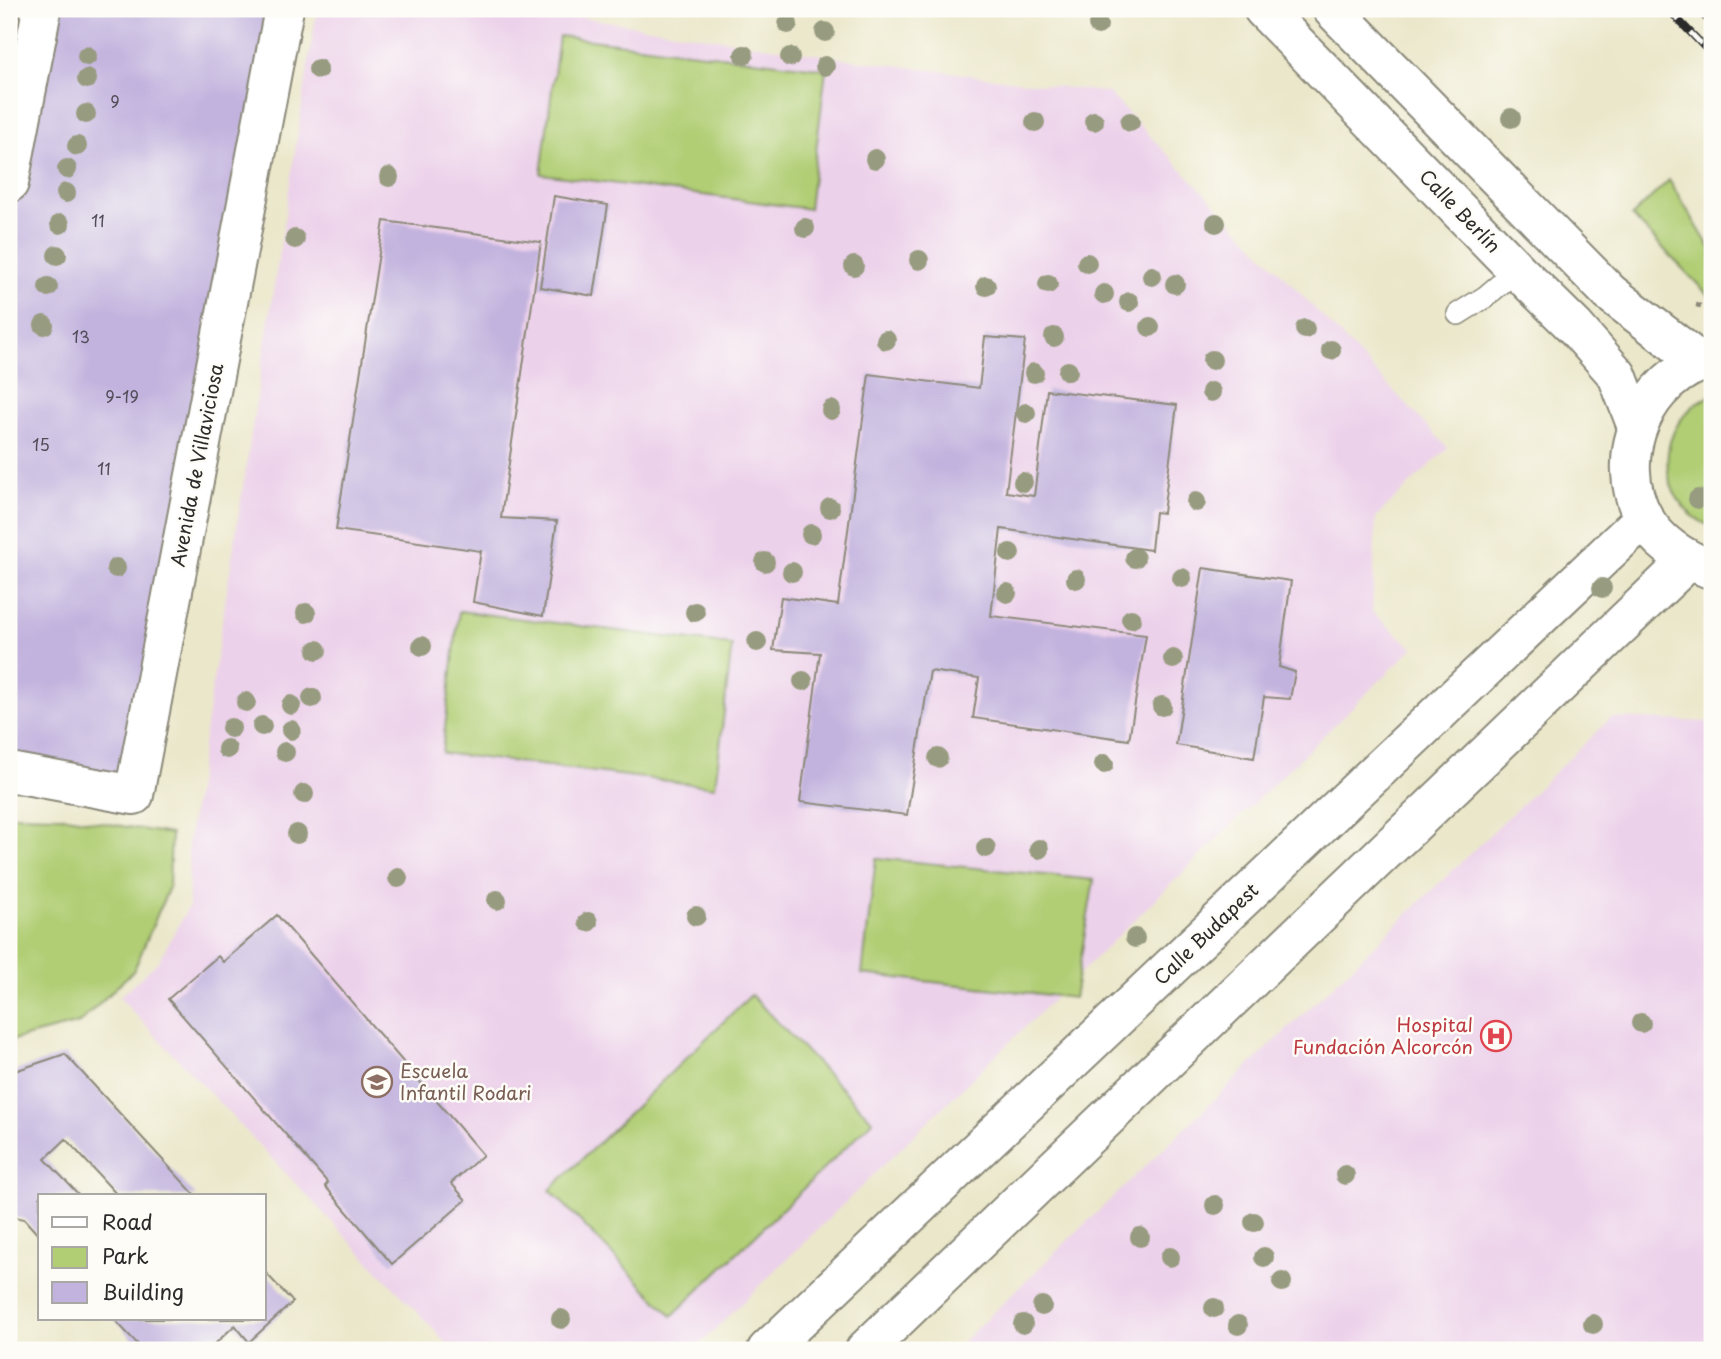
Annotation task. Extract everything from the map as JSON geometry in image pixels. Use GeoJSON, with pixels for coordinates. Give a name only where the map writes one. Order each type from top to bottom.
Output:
{"type":"FeatureCollection","features":[{"type":"Feature","properties":{"kind":"street"},"geometry":{"type":"LineString","coordinates":[[9,183],[17,101],[42,9]]}},
{"type":"Feature","properties":{"kind":"street","name":"Avenida de Villaviciosa"},"geometry":{"type":"LineString","coordinates":[[9,772],[134,795],[282,9]]}},
{"type":"Feature","properties":{"kind":"street","name":"Calle Berlín"},"geometry":{"type":"LineString","coordinates":[[1263,9],[1576,327],[1617,375],[1637,427]]}},
{"type":"Feature","properties":{"kind":"street"},"geometry":{"type":"LineString","coordinates":[[865,1350],[1700,565],[1663,542],[1644,518],[1633,489],[1631,457],[1637,427],[1651,400],[1673,377],[1706,361],[1610,293],[1332,9]]}},
{"type":"Feature","properties":{"kind":"street","name":"Calle Budapest"},"geometry":{"type":"LineString","coordinates":[[767,1350],[1644,518]]}},
{"type":"Feature","properties":{"kind":"lane"},"geometry":{"type":"LineString","coordinates":[[1458,314],[1485,297],[1517,270]]}},
{"type":"Feature","properties":{"kind":"shaded area"},"geometry":{"type":"Polygon","coordinates":[[[317,9],[529,9],[847,59],[1109,93],[1448,448],[1376,517],[1372,612],[1413,648],[694,1350],[453,1350],[119,997],[158,962],[189,906],[188,842],[317,9]]]}},
{"type":"Feature","properties":{"kind":"shaded area","name":"Hospital Fundación Alcorcón"},"geometry":{"type":"Polygon","coordinates":[[[1611,718],[1712,722],[1712,1350],[954,1350],[1611,718]]]}},
{"type":"Feature","properties":{"kind":"green space"},"geometry":{"type":"Polygon","coordinates":[[[559,36],[826,69],[809,209],[541,174],[559,36]]]}},
{"type":"Feature","properties":{"kind":"green space"},"geometry":{"type":"Polygon","coordinates":[[[1669,180],[1712,251],[1712,299],[1632,216],[1669,180]]]}},
{"type":"Feature","properties":{"kind":"green space"},"geometry":{"type":"Polygon","coordinates":[[[1712,395],[1712,527],[1692,515],[1678,500],[1670,481],[1667,461],[1670,441],[1679,423],[1693,407],[1712,395]]]}},
{"type":"Feature","properties":{"kind":"green space"},"geometry":{"type":"Polygon","coordinates":[[[459,611],[732,645],[715,787],[442,753],[459,611]]]}},
{"type":"Feature","properties":{"kind":"green space"},"geometry":{"type":"Polygon","coordinates":[[[9,815],[60,816],[171,834],[169,887],[134,970],[79,1023],[9,1041],[9,815]]]}},
{"type":"Feature","properties":{"kind":"green space"},"geometry":{"type":"Polygon","coordinates":[[[876,858],[1094,880],[1074,998],[862,974],[876,858]]]}},
{"type":"Feature","properties":{"kind":"green space"},"geometry":{"type":"Polygon","coordinates":[[[751,995],[873,1121],[672,1316],[550,1190],[751,995]]]}},
{"type":"Feature","properties":{"kind":"building"},"geometry":{"type":"Polygon","coordinates":[[[41,9],[292,9],[134,795],[9,772],[9,165],[41,9]]]}},
{"type":"Feature","properties":{"kind":"building"},"geometry":{"type":"Polygon","coordinates":[[[554,196],[608,205],[594,296],[540,287],[554,196]]]}},
{"type":"Feature","properties":{"kind":"building"},"geometry":{"type":"Polygon","coordinates":[[[384,221],[541,242],[501,518],[557,521],[543,616],[473,602],[481,551],[336,530],[384,221]]]}},
{"type":"Feature","properties":{"kind":"building"},"geometry":{"type":"Polygon","coordinates":[[[985,337],[1025,340],[1006,492],[1034,496],[1047,390],[1177,405],[1163,513],[1155,512],[1151,550],[1001,529],[991,616],[1146,635],[1129,740],[973,718],[979,678],[930,671],[907,815],[800,802],[820,653],[773,650],[781,597],[838,605],[869,374],[979,388],[985,337]]]}},
{"type":"Feature","properties":{"kind":"building"},"geometry":{"type":"Polygon","coordinates":[[[1203,568],[1291,581],[1279,667],[1295,672],[1290,699],[1264,697],[1254,758],[1176,745],[1203,568]]]}},
{"type":"Feature","properties":{"kind":"building"},"geometry":{"type":"Polygon","coordinates":[[[277,915],[483,1155],[451,1183],[466,1200],[392,1264],[325,1186],[328,1183],[168,999],[218,956],[223,962],[277,915]]]}},
{"type":"Feature","properties":{"kind":"building"},"geometry":{"type":"Polygon","coordinates":[[[65,1054],[194,1194],[116,1194],[66,1139],[45,1159],[78,1194],[38,1194],[38,1235],[24,1219],[9,1216],[9,1073],[65,1054]]]}},
{"type":"Feature","properties":{"kind":"building"},"geometry":{"type":"Polygon","coordinates":[[[266,1273],[293,1302],[249,1342],[235,1325],[215,1344],[222,1350],[143,1350],[115,1320],[266,1320],[266,1273]]]}},
{"type":"Feature","properties":{"kind":"railway"},"geometry":{"type":"LineString","coordinates":[[1668,9],[1712,55]]}},
{"type":"Feature","properties":{"kind":"railway"},"geometry":{"type":"LineString","coordinates":[[1698,9],[1712,24]]}},
{"type":"Feature","properties":{"kind":"place","name":"Hospital Fundación Alcorcón"},"geometry":{"type":"Point","coordinates":[1496,1036]}},
{"type":"Feature","properties":{"kind":"place","name":"Escuela Infantil Rodari"},"geometry":{"type":"Point","coordinates":[377,1082]}}]}
